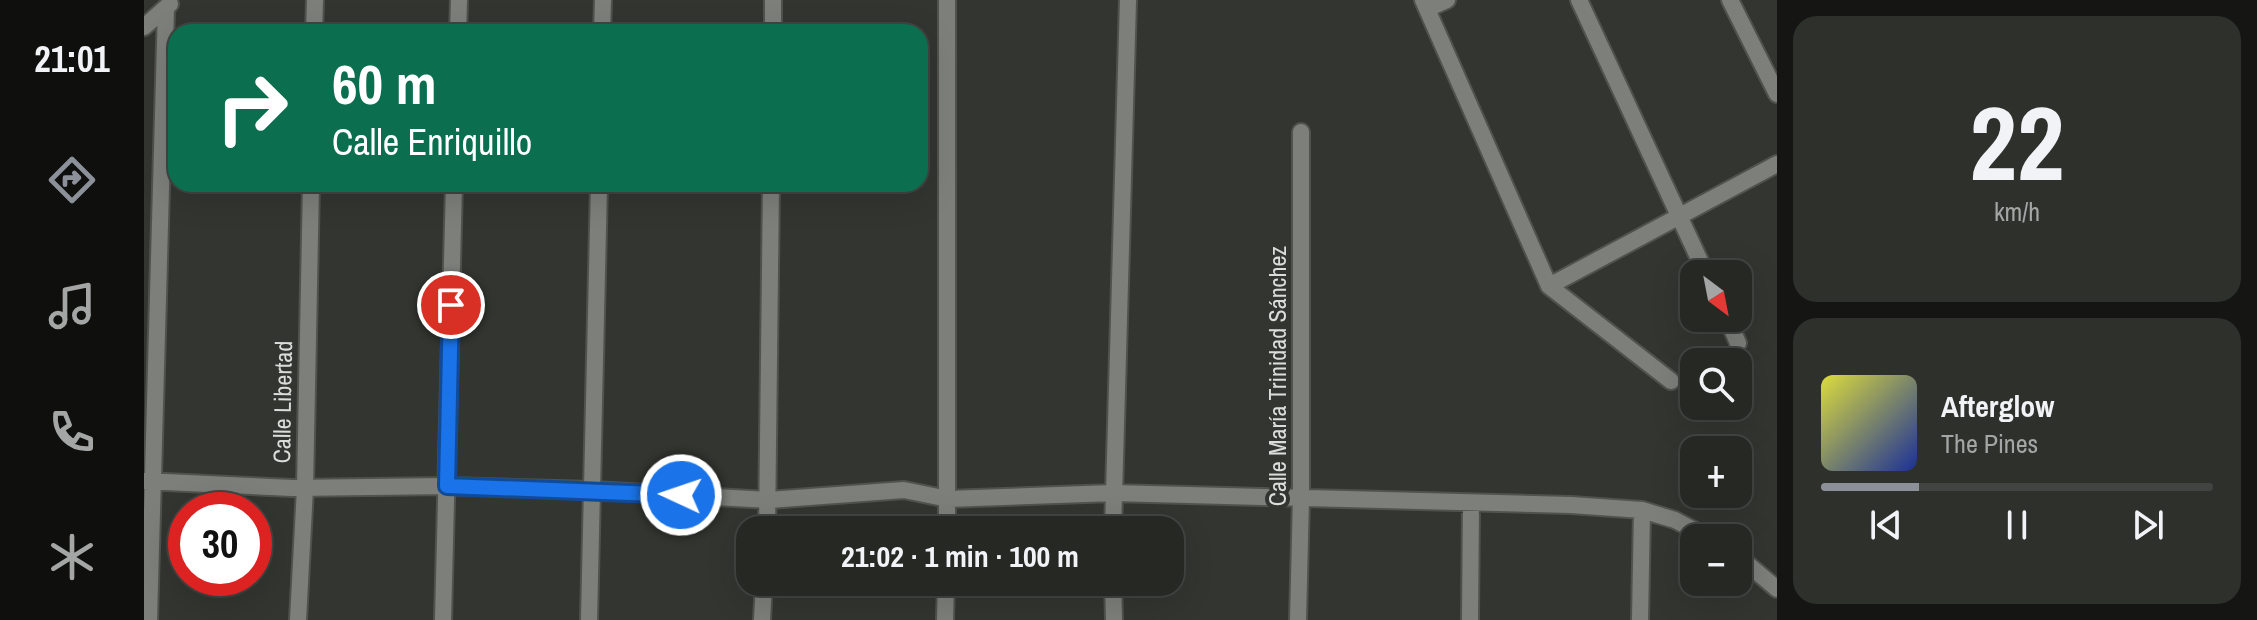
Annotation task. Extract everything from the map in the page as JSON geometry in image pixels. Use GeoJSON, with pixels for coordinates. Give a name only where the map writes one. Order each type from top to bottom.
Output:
{"type":"FeatureCollection","features":[{"type":"Feature","properties":{"kind":"street"},"geometry":{"type":"LineString","coordinates":[[314,24],[315,0]]}},
{"type":"Feature","properties":{"kind":"street"},"geometry":{"type":"LineString","coordinates":[[458,24],[459,0]]}},
{"type":"Feature","properties":{"kind":"street"},"geometry":{"type":"LineString","coordinates":[[602,24],[603,0]]}},
{"type":"Feature","properties":{"kind":"street"},"geometry":{"type":"LineString","coordinates":[[773,0],[773,24]]}},
{"type":"Feature","properties":{"kind":"street"},"geometry":{"type":"LineString","coordinates":[[947,0],[947,516]]}},
{"type":"Feature","properties":{"kind":"street"},"geometry":{"type":"LineString","coordinates":[[1113,516],[1128,0]]}},
{"type":"Feature","properties":{"kind":"street"},"geometry":{"type":"LineString","coordinates":[[1447,0],[1425,4],[1549,286],[1671,381]]}},
{"type":"Feature","properties":{"kind":"street"},"geometry":{"type":"LineString","coordinates":[[1579,0],[1699,260]]}},
{"type":"Feature","properties":{"kind":"street"},"geometry":{"type":"LineString","coordinates":[[1730,0],[1777,94]]}},
{"type":"Feature","properties":{"kind":"street"},"geometry":{"type":"LineString","coordinates":[[144,27],[170,4]]}},
{"type":"Feature","properties":{"kind":"street"},"geometry":{"type":"LineString","coordinates":[[169,24],[170,4]]}},
{"type":"Feature","properties":{"kind":"street"},"geometry":{"type":"LineString","coordinates":[[149,620],[149,481],[168,49]]}},
{"type":"Feature","properties":{"kind":"street","name":"Calle María Trinidad Sánchez"},"geometry":{"type":"LineString","coordinates":[[1298,620],[1301,132]]}},
{"type":"Feature","properties":{"kind":"street"},"geometry":{"type":"LineString","coordinates":[[1549,286],[1777,164]]}},
{"type":"Feature","properties":{"kind":"street","name":"Calle Libertad"},"geometry":{"type":"LineString","coordinates":[[298,620],[305,488],[311,192]]}},
{"type":"Feature","properties":{"kind":"street"},"geometry":{"type":"LineString","coordinates":[[443,620],[454,192]]}},
{"type":"Feature","properties":{"kind":"street"},"geometry":{"type":"LineString","coordinates":[[589,620],[599,192]]}},
{"type":"Feature","properties":{"kind":"street"},"geometry":{"type":"LineString","coordinates":[[768,516],[771,192]]}},
{"type":"Feature","properties":{"kind":"street"},"geometry":{"type":"LineString","coordinates":[[1733,332],[1738,343]]}},
{"type":"Feature","properties":{"kind":"street"},"geometry":{"type":"LineString","coordinates":[[149,481],[305,488],[447,486],[593,490],[769,500],[904,490],[948,499],[1113,493],[1571,505],[1642,510],[1683,524]]}},
{"type":"Feature","properties":{"kind":"street"},"geometry":{"type":"LineString","coordinates":[[1470,620],[1471,503]]}},
{"type":"Feature","properties":{"kind":"street"},"geometry":{"type":"LineString","coordinates":[[1640,620],[1642,510]]}},
{"type":"Feature","properties":{"kind":"street"},"geometry":{"type":"LineString","coordinates":[[1752,568],[1777,589]]}},
{"type":"Feature","properties":{"kind":"street"},"geometry":{"type":"LineString","coordinates":[[762,620],[763,596]]}},
{"type":"Feature","properties":{"kind":"street"},"geometry":{"type":"LineString","coordinates":[[945,620],[946,596]]}},
{"type":"Feature","properties":{"kind":"street"},"geometry":{"type":"LineString","coordinates":[[1113,596],[1114,620]]}},
{"type":"Feature","properties":{"kind":"route"},"geometry":{"type":"LineString","coordinates":[[451,305],[447,486],[681,495]]}}]}
